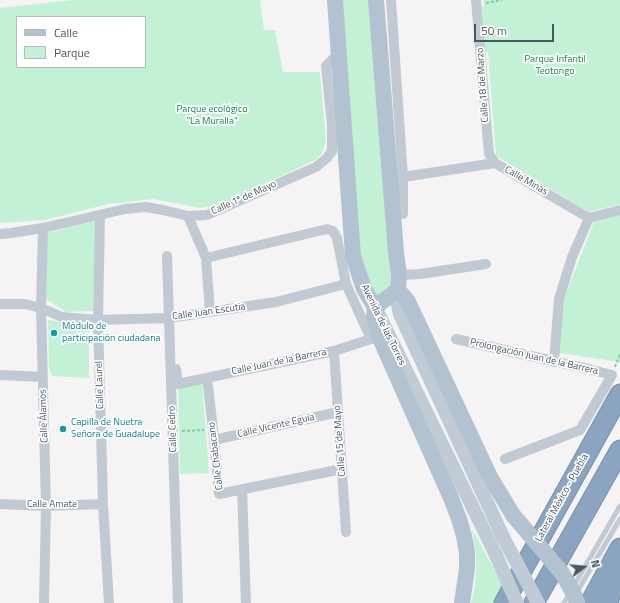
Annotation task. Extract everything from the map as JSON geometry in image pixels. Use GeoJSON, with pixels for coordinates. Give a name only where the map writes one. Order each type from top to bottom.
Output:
{"type":"FeatureCollection","features":[{"type":"Feature","properties":{"kind":"highway","name":"Lateral México - Puebla"},"geometry":{"type":"LineString","coordinates":[[504,603],[620,394]]}},
{"type":"Feature","properties":{"kind":"highway"},"geometry":{"type":"LineString","coordinates":[[534,603],[620,450]]}},
{"type":"Feature","properties":{"kind":"highway"},"geometry":{"type":"LineString","coordinates":[[567,603],[620,502]]}},
{"type":"Feature","properties":{"kind":"highway"},"geometry":{"type":"LineString","coordinates":[[590,603],[620,548]]}},
{"type":"Feature","properties":{"kind":"highway"},"geometry":{"type":"LineString","coordinates":[[608,603],[617,577]]}},
{"type":"Feature","properties":{"kind":"main road","name":"Avenida de las Torres"},"geometry":{"type":"LineString","coordinates":[[335,0],[353,256],[364,289],[375,307],[496,555],[517,603]]}},
{"type":"Feature","properties":{"kind":"main road","name":"Avenida de las Torres"},"geometry":{"type":"LineString","coordinates":[[376,0],[398,283],[398,305],[400,314],[503,537],[538,603]]}},
{"type":"Feature","properties":{"kind":"main road"},"geometry":{"type":"LineString","coordinates":[[462,603],[467,569],[467,552],[459,519],[451,498],[375,338],[375,307],[398,283],[489,475],[513,515],[562,573],[574,594],[577,603]]}},
{"type":"Feature","properties":{"kind":"street"},"geometry":{"type":"LineString","coordinates":[[392,0],[404,214]]}},
{"type":"Feature","properties":{"kind":"street","name":"Calle 18 de Marzo"},"geometry":{"type":"LineString","coordinates":[[476,2],[489,154],[495,164]]}},
{"type":"Feature","properties":{"kind":"street","name":"Calle 1º de Mayo"},"geometry":{"type":"LineString","coordinates":[[0,234],[43,228],[125,209],[146,208],[163,210],[188,216],[207,215],[316,167],[327,158],[332,151],[333,139],[326,66],[338,54]]}},
{"type":"Feature","properties":{"kind":"street","name":"Calle Minas"},"geometry":{"type":"LineString","coordinates":[[403,177],[495,164],[589,218]]}},
{"type":"Feature","properties":{"kind":"street"},"geometry":{"type":"LineString","coordinates":[[554,362],[559,299],[572,257],[589,218],[620,210]]}},
{"type":"Feature","properties":{"kind":"street","name":"Calle Laurel"},"geometry":{"type":"LineString","coordinates":[[100,215],[98,320],[109,603]]}},
{"type":"Feature","properties":{"kind":"street"},"geometry":{"type":"LineString","coordinates":[[188,216],[206,258],[210,312]]}},
{"type":"Feature","properties":{"kind":"street","name":"Calle Álamos"},"geometry":{"type":"LineString","coordinates":[[43,228],[41,308],[46,506],[44,603]]}},
{"type":"Feature","properties":{"kind":"street"},"geometry":{"type":"LineString","coordinates":[[206,258],[327,229],[333,231],[337,238],[346,284],[375,338]]}},
{"type":"Feature","properties":{"kind":"street","name":"Calle Cedro"},"geometry":{"type":"LineString","coordinates":[[168,256],[178,603]]}},
{"type":"Feature","properties":{"kind":"street"},"geometry":{"type":"LineString","coordinates":[[398,283],[420,274],[486,264]]}},
{"type":"Feature","properties":{"kind":"street","name":"Calle Juan Escutia"},"geometry":{"type":"LineString","coordinates":[[0,304],[25,304],[41,308],[62,317],[98,320],[169,318],[276,302],[346,284]]}},
{"type":"Feature","properties":{"kind":"street","name":"Calle Juan de la Barrera"},"geometry":{"type":"LineString","coordinates":[[170,349],[174,359],[178,384],[334,351],[375,338]]}},
{"type":"Feature","properties":{"kind":"street","name":"Prolongación Juan de la Barrera"},"geometry":{"type":"LineString","coordinates":[[456,340],[584,368],[612,376],[580,430],[505,459]]}},
{"type":"Feature","properties":{"kind":"street","name":"Calle 15 de Mayo"},"geometry":{"type":"LineString","coordinates":[[334,351],[346,532]]}},
{"type":"Feature","properties":{"kind":"street"},"geometry":{"type":"LineString","coordinates":[[0,375],[42,377]]}},
{"type":"Feature","properties":{"kind":"street","name":"Calle Chabacano"},"geometry":{"type":"LineString","coordinates":[[207,378],[219,494],[242,489]]}},
{"type":"Feature","properties":{"kind":"street","name":"Calle Vicente Eguía"},"geometry":{"type":"LineString","coordinates":[[214,440],[338,412]]}},
{"type":"Feature","properties":{"kind":"street"},"geometry":{"type":"LineString","coordinates":[[246,603],[242,489],[342,469]]}},
{"type":"Feature","properties":{"kind":"street","name":"Calle Amate"},"geometry":{"type":"LineString","coordinates":[[0,504],[46,506],[104,504]]}},
{"type":"Feature","properties":{"kind":"lane"},"geometry":{"type":"LineString","coordinates":[[564,603],[620,506]]}},
{"type":"Feature","properties":{"kind":"lane"},"geometry":{"type":"LineString","coordinates":[[571,603],[620,519]]}},
{"type":"Feature","properties":{"kind":"path"},"geometry":{"type":"LineString","coordinates":[[476,2],[502,0]]}},
{"type":"Feature","properties":{"kind":"path"},"geometry":{"type":"LineString","coordinates":[[173,432],[213,429]]}},
{"type":"Feature","properties":{"kind":"green space","name":"Parque ecológico \"La Muralla\""},"geometry":{"type":"Polygon","coordinates":[[[73,0],[260,0],[264,30],[275,30],[283,72],[320,72],[326,140],[322,154],[315,160],[222,204],[200,208],[153,199],[108,204],[45,220],[0,223],[0,8],[73,0]]]}},
{"type":"Feature","properties":{"kind":"green space"},"geometry":{"type":"Polygon","coordinates":[[[341,0],[370,0],[391,270],[390,288],[380,296],[374,295],[358,256],[341,0]]]}},
{"type":"Feature","properties":{"kind":"green space","name":"Parque Infantil Teotongo"},"geometry":{"type":"Polygon","coordinates":[[[483,0],[620,0],[620,204],[589,212],[496,156],[488,52],[485,52],[482,7],[484,6],[483,0]]]}},
{"type":"Feature","properties":{"kind":"green space"},"geometry":{"type":"Polygon","coordinates":[[[620,215],[620,362],[559,353],[563,301],[594,222],[620,215]]]}},
{"type":"Feature","properties":{"kind":"green space"},"geometry":{"type":"Polygon","coordinates":[[[96,221],[93,311],[66,312],[46,299],[47,233],[96,221]]]}},
{"type":"Feature","properties":{"kind":"green space"},"geometry":{"type":"Polygon","coordinates":[[[48,320],[89,326],[89,378],[52,376],[49,367],[48,320]]]}},
{"type":"Feature","properties":{"kind":"green space"},"geometry":{"type":"Polygon","coordinates":[[[202,381],[209,473],[180,474],[178,386],[202,381]]]}},
{"type":"Feature","properties":{"kind":"green space"},"geometry":{"type":"Polygon","coordinates":[[[472,529],[505,589],[496,603],[471,603],[475,586],[476,572],[476,554],[472,529]]]}},
{"type":"Feature","properties":{"kind":"place","name":"Módulo de participación ciudadana"},"geometry":{"type":"Point","coordinates":[54,333]}},
{"type":"Feature","properties":{"kind":"place","name":"Capilla de Nuetra Señora de Guadalupe"},"geometry":{"type":"Point","coordinates":[63,429]}}]}
